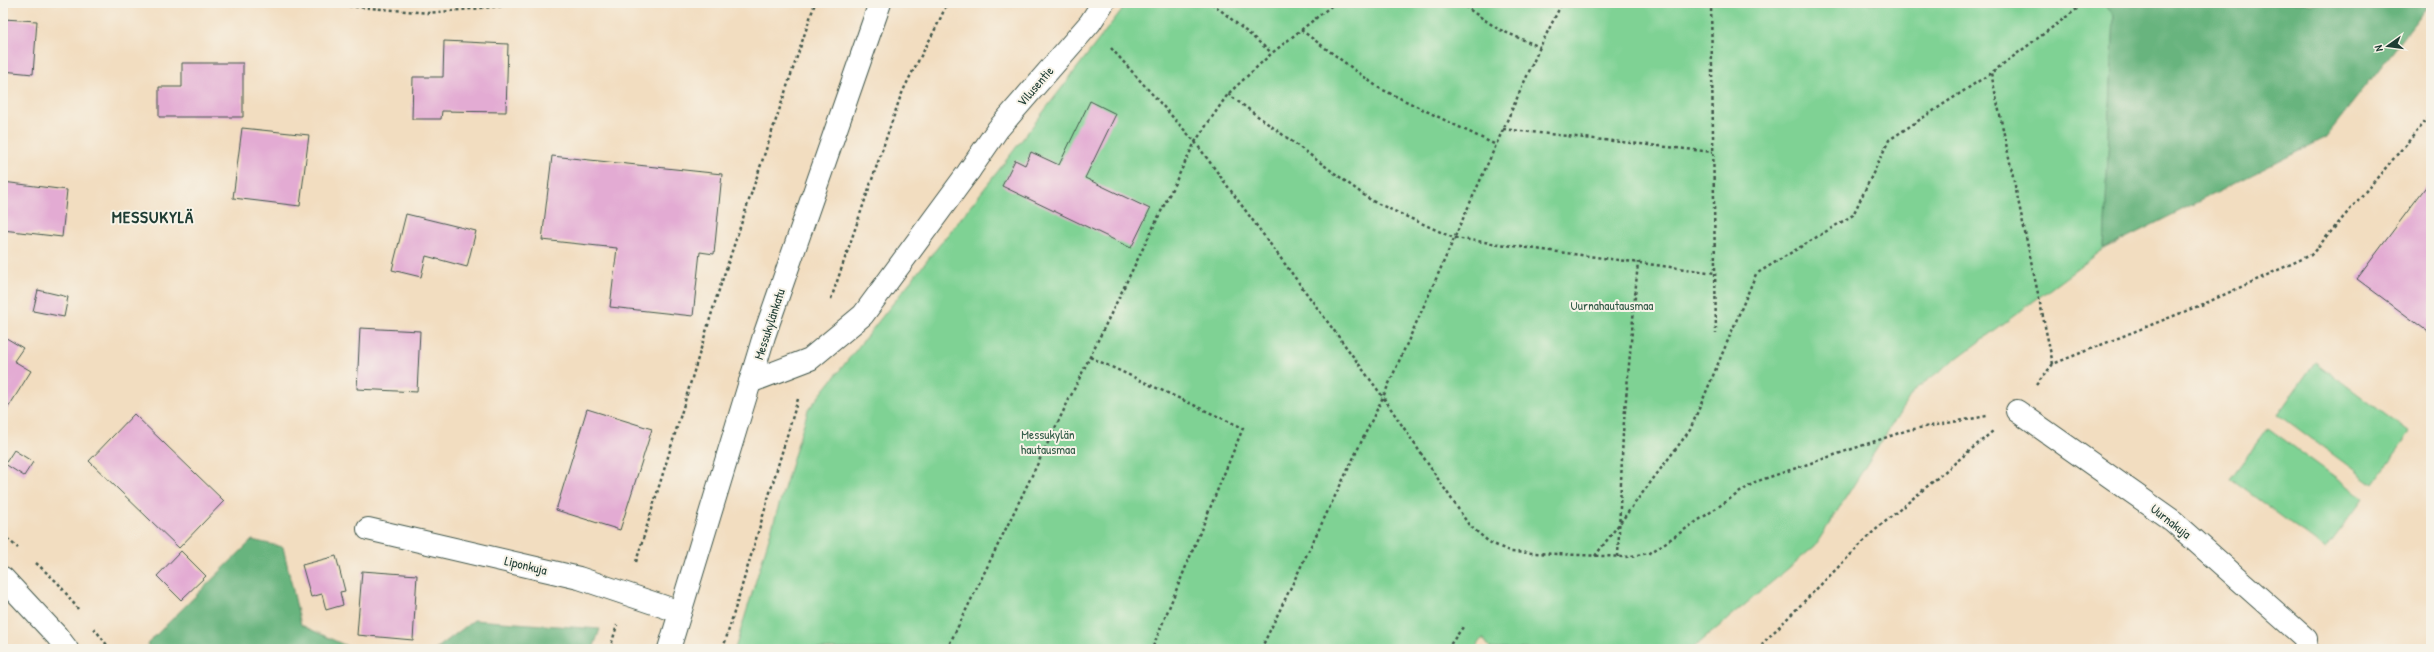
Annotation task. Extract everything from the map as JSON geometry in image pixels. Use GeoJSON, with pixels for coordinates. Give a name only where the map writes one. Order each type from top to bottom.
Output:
{"type":"FeatureCollection","features":[{"type":"Feature","properties":{"kind":"main road","name":"Messukylänkatu"},"geometry":{"type":"LineString","coordinates":[[669,649],[764,336],[880,3]]}},
{"type":"Feature","properties":{"kind":"main road","name":"Vilusentie"},"geometry":{"type":"LineString","coordinates":[[750,382],[810,359],[863,315],[969,171],[998,129],[1090,24],[1103,3]]}},
{"type":"Feature","properties":{"kind":"main road","name":"Uurnakuja"},"geometry":{"type":"LineString","coordinates":[[2017,411],[2174,520],[2306,639],[2305,649]]}},
{"type":"Feature","properties":{"kind":"main road","name":"Liponkuja"},"geometry":{"type":"LineString","coordinates":[[368,529],[526,564],[626,593],[680,612]]}},
{"type":"Feature","properties":{"kind":"main road"},"geometry":{"type":"LineString","coordinates":[[3,578],[57,636],[67,649]]}},
{"type":"Feature","properties":{"kind":"path"},"geometry":{"type":"LineString","coordinates":[[313,3],[428,13],[503,6],[513,3]]}},
{"type":"Feature","properties":{"kind":"path"},"geometry":{"type":"LineString","coordinates":[[610,649],[716,299],[815,3]]}},
{"type":"Feature","properties":{"kind":"path"},"geometry":{"type":"LineString","coordinates":[[1212,3],[1272,53]]}},
{"type":"Feature","properties":{"kind":"path"},"geometry":{"type":"LineString","coordinates":[[947,649],[1195,142],[1228,94],[1272,53],[1335,3]]}},
{"type":"Feature","properties":{"kind":"path"},"geometry":{"type":"LineString","coordinates":[[1460,3],[1498,29],[1540,47]]}},
{"type":"Feature","properties":{"kind":"path"},"geometry":{"type":"LineString","coordinates":[[1261,649],[1383,397],[1540,47],[1562,3]]}},
{"type":"Feature","properties":{"kind":"path"},"geometry":{"type":"LineString","coordinates":[[1711,3],[1716,334]]}},
{"type":"Feature","properties":{"kind":"path"},"geometry":{"type":"LineString","coordinates":[[1595,556],[1690,430],[1756,274],[1853,215],[1890,140],[1991,73],[2085,3]]}},
{"type":"Feature","properties":{"kind":"path"},"geometry":{"type":"LineString","coordinates":[[1090,24],[1195,142],[1383,397],[1469,525],[1489,542],[1511,552],[1618,557],[1650,553],[1755,482],[1908,430],[2017,411]]}},
{"type":"Feature","properties":{"kind":"path"},"geometry":{"type":"LineString","coordinates":[[1301,30],[1379,88],[1496,145]]}},
{"type":"Feature","properties":{"kind":"path"},"geometry":{"type":"LineString","coordinates":[[1991,73],[2053,364]]}},
{"type":"Feature","properties":{"kind":"path"},"geometry":{"type":"LineString","coordinates":[[1228,94],[1372,201],[1454,238],[1715,273]]}},
{"type":"Feature","properties":{"kind":"path"},"geometry":{"type":"LineString","coordinates":[[1757,649],[1873,532],[2017,411],[2053,364],[2206,303],[2311,255],[2431,115]]}},
{"type":"Feature","properties":{"kind":"path"},"geometry":{"type":"LineString","coordinates":[[1503,129],[1713,152]]}},
{"type":"Feature","properties":{"kind":"path"},"geometry":{"type":"LineString","coordinates":[[1618,557],[1623,432],[1638,262]]}},
{"type":"Feature","properties":{"kind":"path"},"geometry":{"type":"LineString","coordinates":[[1090,357],[1243,428],[1152,649]]}},
{"type":"Feature","properties":{"kind":"path"},"geometry":{"type":"LineString","coordinates":[[1447,649],[1463,627]]}},
{"type":"Feature","properties":{"kind":"green space","name":"Uurnahautausmaa"},"geometry":{"type":"Polygon","coordinates":[[[1127,3],[2103,3],[2114,15],[2104,249],[1914,390],[1815,546],[1692,649],[1491,649],[1483,638],[1475,649],[735,649],[808,410],[988,184],[1127,3]]]}},
{"type":"Feature","properties":{"kind":"green space"},"geometry":{"type":"Polygon","coordinates":[[[2103,3],[2431,3],[2325,138],[2104,249],[2114,15],[2103,3]]]}},
{"type":"Feature","properties":{"kind":"green space"},"geometry":{"type":"Polygon","coordinates":[[[2315,362],[2410,433],[2373,484],[2278,414],[2315,362]]]}},
{"type":"Feature","properties":{"kind":"green space"},"geometry":{"type":"Polygon","coordinates":[[[2268,428],[2364,498],[2326,549],[2230,479],[2268,428]]]}},
{"type":"Feature","properties":{"kind":"green space"},"geometry":{"type":"Polygon","coordinates":[[[252,540],[283,547],[301,625],[353,649],[150,649],[147,644],[252,540]]]}},
{"type":"Feature","properties":{"kind":"green space"},"geometry":{"type":"Polygon","coordinates":[[[474,620],[600,629],[593,649],[436,649],[474,620]]]}},
{"type":"Feature","properties":{"kind":"building"},"geometry":{"type":"Polygon","coordinates":[[[3,19],[37,21],[33,74],[3,71],[3,19]]]}},
{"type":"Feature","properties":{"kind":"building"},"geometry":{"type":"Polygon","coordinates":[[[444,41],[508,44],[506,112],[442,111],[441,119],[412,119],[413,77],[443,77],[444,41]]]}},
{"type":"Feature","properties":{"kind":"building"},"geometry":{"type":"Polygon","coordinates":[[[182,63],[243,63],[243,117],[159,117],[159,87],[182,87],[182,63]]]}},
{"type":"Feature","properties":{"kind":"building"},"geometry":{"type":"Polygon","coordinates":[[[1090,101],[1116,114],[1085,178],[1150,209],[1131,248],[1002,186],[1015,160],[1025,165],[1031,152],[1059,165],[1090,101]]]}},
{"type":"Feature","properties":{"kind":"building"},"geometry":{"type":"Polygon","coordinates":[[[242,128],[309,135],[300,206],[233,198],[242,128]]]}},
{"type":"Feature","properties":{"kind":"building"},"geometry":{"type":"Polygon","coordinates":[[[552,156],[722,174],[714,254],[700,252],[693,316],[610,307],[617,248],[542,240],[552,156]]]}},
{"type":"Feature","properties":{"kind":"building"},"geometry":{"type":"Polygon","coordinates":[[[2431,180],[2431,334],[2357,279],[2431,180]]]}},
{"type":"Feature","properties":{"kind":"building"},"geometry":{"type":"Polygon","coordinates":[[[3,182],[67,190],[62,237],[3,230],[3,182]]]}},
{"type":"Feature","properties":{"kind":"building"},"geometry":{"type":"Polygon","coordinates":[[[406,214],[476,231],[467,267],[426,256],[421,277],[392,270],[406,214]]]}},
{"type":"Feature","properties":{"kind":"building"},"geometry":{"type":"Polygon","coordinates":[[[38,290],[68,297],[64,317],[33,311],[38,290]]]}},
{"type":"Feature","properties":{"kind":"building"},"geometry":{"type":"Polygon","coordinates":[[[360,328],[420,331],[417,392],[357,389],[360,328]]]}},
{"type":"Feature","properties":{"kind":"building"},"geometry":{"type":"Polygon","coordinates":[[[3,336],[23,348],[14,361],[31,371],[3,416],[3,336]]]}},
{"type":"Feature","properties":{"kind":"building"},"geometry":{"type":"Polygon","coordinates":[[[587,409],[652,429],[620,530],[556,510],[587,409]]]}},
{"type":"Feature","properties":{"kind":"building"},"geometry":{"type":"Polygon","coordinates":[[[134,414],[224,501],[179,548],[89,461],[134,414]]]}},
{"type":"Feature","properties":{"kind":"building"},"geometry":{"type":"Polygon","coordinates":[[[14,450],[33,462],[24,476],[5,464],[14,450]]]}},
{"type":"Feature","properties":{"kind":"building"},"geometry":{"type":"Polygon","coordinates":[[[181,551],[206,576],[181,600],[157,576],[181,551]]]}},
{"type":"Feature","properties":{"kind":"building"},"geometry":{"type":"Polygon","coordinates":[[[336,556],[345,591],[340,592],[343,605],[326,610],[322,594],[311,597],[302,565],[336,556]]]}},
{"type":"Feature","properties":{"kind":"building"},"geometry":{"type":"Polygon","coordinates":[[[362,571],[417,575],[413,640],[357,635],[362,571]]]}},
{"type":"Feature","properties":{"kind":"district","name":"MESSUKYLÄ"},"geometry":{"type":"Point","coordinates":[153,217]}},
{"type":"Feature","properties":{"kind":"park label","name":"Messukylän hautausmaa"},"geometry":{"type":"Point","coordinates":[1048,442]}}]}
